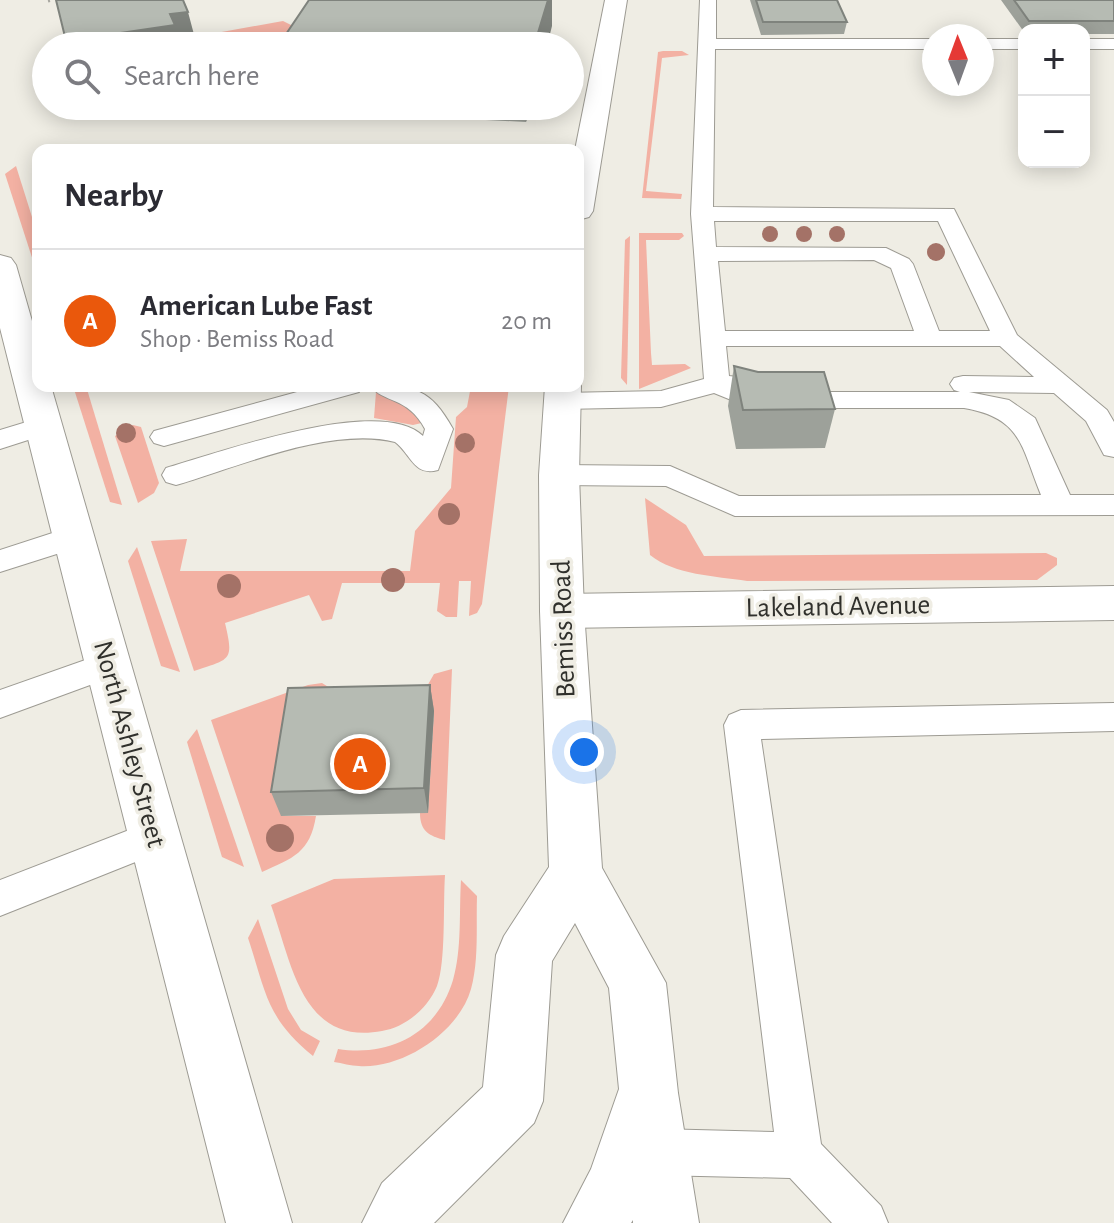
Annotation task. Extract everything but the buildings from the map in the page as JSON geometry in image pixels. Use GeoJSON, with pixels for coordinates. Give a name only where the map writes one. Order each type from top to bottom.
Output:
{"type":"FeatureCollection","features":[{"type":"Feature","properties":{"kind":"main road"},"geometry":{"type":"LineString","coordinates":[[584,178],[616,0]]}},
{"type":"Feature","properties":{"kind":"main road","name":"North Ashley Street"},"geometry":{"type":"LineString","coordinates":[[0,265],[22,433],[74,537],[259,1223]]}},
{"type":"Feature","properties":{"kind":"main road","name":"Bemiss Road"},"geometry":{"type":"LineString","coordinates":[[563,393],[559,475],[562,611],[576,872],[637,983],[666,1223]]}},
{"type":"Feature","properties":{"kind":"main road","name":"Lakeland Avenue"},"geometry":{"type":"LineString","coordinates":[[562,611],[1112,608]]}},
{"type":"Feature","properties":{"kind":"main road"},"geometry":{"type":"LineString","coordinates":[[395,1223],[405,1206],[512,1101],[524,955],[576,872]]}},
{"type":"Feature","properties":{"kind":"main road","name":"Bemiss Road"},"geometry":{"type":"LineString","coordinates":[[596,1223],[617,1185],[649,1089]]}},
{"type":"Feature","properties":{"kind":"lane"},"geometry":{"type":"LineString","coordinates":[[708,0],[702,214],[717,384]]}},
{"type":"Feature","properties":{"kind":"lane"},"geometry":{"type":"LineString","coordinates":[[706,44],[922,44]]}},
{"type":"Feature","properties":{"kind":"lane"},"geometry":{"type":"LineString","coordinates":[[994,44],[1018,44]]}},
{"type":"Feature","properties":{"kind":"lane"},"geometry":{"type":"LineString","coordinates":[[1090,44],[1114,44]]}},
{"type":"Feature","properties":{"kind":"lane"},"geometry":{"type":"LineString","coordinates":[[702,214],[946,214],[1006,339],[1097,416],[1114,448]]}},
{"type":"Feature","properties":{"kind":"lane"},"geometry":{"type":"LineString","coordinates":[[706,254],[878,253],[901,264],[929,338]]}},
{"type":"Feature","properties":{"kind":"lane"},"geometry":{"type":"LineString","coordinates":[[713,338],[1006,339]]}},
{"type":"Feature","properties":{"kind":"lane"},"geometry":{"type":"LineString","coordinates":[[563,393],[661,399],[717,384],[1060,385]]}},
{"type":"Feature","properties":{"kind":"lane"},"geometry":{"type":"LineString","coordinates":[[717,384],[751,400],[964,400],[1000,406],[1025,424],[1060,505]]}},
{"type":"Feature","properties":{"kind":"lane"},"geometry":{"type":"LineString","coordinates":[[164,437],[328,392]]}},
{"type":"Feature","properties":{"kind":"lane"},"geometry":{"type":"LineString","coordinates":[[176,475],[338,431],[374,429],[405,435],[428,463],[439,429],[420,400],[399,392]]}},
{"type":"Feature","properties":{"kind":"lane"},"geometry":{"type":"LineString","coordinates":[[559,475],[670,476],[735,506],[1114,505]]}},
{"type":"Feature","properties":{"kind":"lane"},"geometry":{"type":"LineString","coordinates":[[0,561],[74,537]]}},
{"type":"Feature","properties":{"kind":"lane"},"geometry":{"type":"LineString","coordinates":[[0,704],[108,665]]}},
{"type":"Feature","properties":{"kind":"lane"},"geometry":{"type":"LineString","coordinates":[[864,1223],[800,1155],[741,725],[1114,717]]}},
{"type":"Feature","properties":{"kind":"lane"},"geometry":{"type":"LineString","coordinates":[[0,898],[155,837]]}},
{"type":"Feature","properties":{"kind":"lane"},"geometry":{"type":"LineString","coordinates":[[657,1152],[800,1155]]}},
{"type":"Feature","properties":{"kind":"shaded area"},"geometry":{"type":"Polygon","coordinates":[[[283,21],[305,32],[222,32],[283,21]]]}},
{"type":"Feature","properties":{"kind":"shaded area"},"geometry":{"type":"Polygon","coordinates":[[[682,51],[689,55],[662,58],[646,191],[682,194],[681,199],[642,198],[658,52],[682,51]]]}},
{"type":"Feature","properties":{"kind":"shaded area"},"geometry":{"type":"Polygon","coordinates":[[[16,166],[32,217],[32,257],[5,174],[16,166]]]}},
{"type":"Feature","properties":{"kind":"shaded area"},"geometry":{"type":"Polygon","coordinates":[[[639,233],[682,233],[684,236],[679,240],[646,240],[651,353],[652,365],[685,364],[691,368],[639,389],[639,233]]]}},
{"type":"Feature","properties":{"kind":"shaded area"},"geometry":{"type":"Polygon","coordinates":[[[630,236],[627,385],[621,378],[625,240],[630,236]]]}},
{"type":"Feature","properties":{"kind":"shaded area"},"geometry":{"type":"Polygon","coordinates":[[[75,392],[88,392],[122,505],[110,502],[75,392]]]}},
{"type":"Feature","properties":{"kind":"shaded area"},"geometry":{"type":"Polygon","coordinates":[[[376,392],[398,398],[426,422],[413,425],[374,418],[376,392]]]}},
{"type":"Feature","properties":{"kind":"shaded area"},"geometry":{"type":"Polygon","coordinates":[[[470,392],[508,392],[482,604],[477,613],[469,616],[471,581],[459,581],[457,617],[446,617],[437,611],[440,583],[342,583],[332,619],[322,621],[309,595],[225,623],[229,645],[227,657],[194,671],[151,541],[187,539],[180,571],[410,571],[415,531],[451,488],[456,417],[467,407],[470,392]]]}},
{"type":"Feature","properties":{"kind":"shaded area"},"geometry":{"type":"Polygon","coordinates":[[[133,425],[141,427],[159,483],[154,493],[138,503],[115,436],[133,425]]]}},
{"type":"Feature","properties":{"kind":"shaded area"},"geometry":{"type":"Polygon","coordinates":[[[645,498],[686,525],[704,556],[1046,553],[1057,558],[1057,565],[1037,580],[747,581],[709,576],[671,567],[650,555],[645,498]]]}},
{"type":"Feature","properties":{"kind":"shaded area"},"geometry":{"type":"Polygon","coordinates":[[[137,547],[180,672],[161,666],[128,561],[137,547]]]}},
{"type":"Feature","properties":{"kind":"shaded area"},"geometry":{"type":"Polygon","coordinates":[[[452,669],[445,840],[426,832],[420,813],[428,812],[434,712],[426,688],[434,674],[452,669]]]}},
{"type":"Feature","properties":{"kind":"shaded area"},"geometry":{"type":"Polygon","coordinates":[[[322,683],[330,688],[281,816],[316,816],[313,828],[298,853],[262,872],[211,720],[308,685],[322,683]]]}},
{"type":"Feature","properties":{"kind":"shaded area"},"geometry":{"type":"Polygon","coordinates":[[[197,729],[244,867],[222,857],[187,742],[197,729]]]}},
{"type":"Feature","properties":{"kind":"shaded area"},"geometry":{"type":"Polygon","coordinates":[[[445,875],[440,975],[433,994],[422,1009],[408,1021],[382,1031],[355,1032],[334,1026],[317,1013],[294,975],[271,905],[334,879],[445,875]]]}},
{"type":"Feature","properties":{"kind":"shaded area"},"geometry":{"type":"Polygon","coordinates":[[[461,880],[477,896],[476,955],[471,989],[455,1020],[427,1045],[393,1061],[359,1066],[334,1062],[338,1049],[358,1051],[393,1045],[424,1027],[436,1014],[446,999],[456,968],[461,880]]]}},
{"type":"Feature","properties":{"kind":"shaded area"},"geometry":{"type":"Polygon","coordinates":[[[258,919],[288,1009],[301,1030],[320,1041],[313,1056],[286,1029],[264,989],[248,938],[258,919]]]}},
{"type":"Feature","properties":{"kind":"place","name":"American Lube Fast"},"geometry":{"type":"Point","coordinates":[360,764]}}]}
